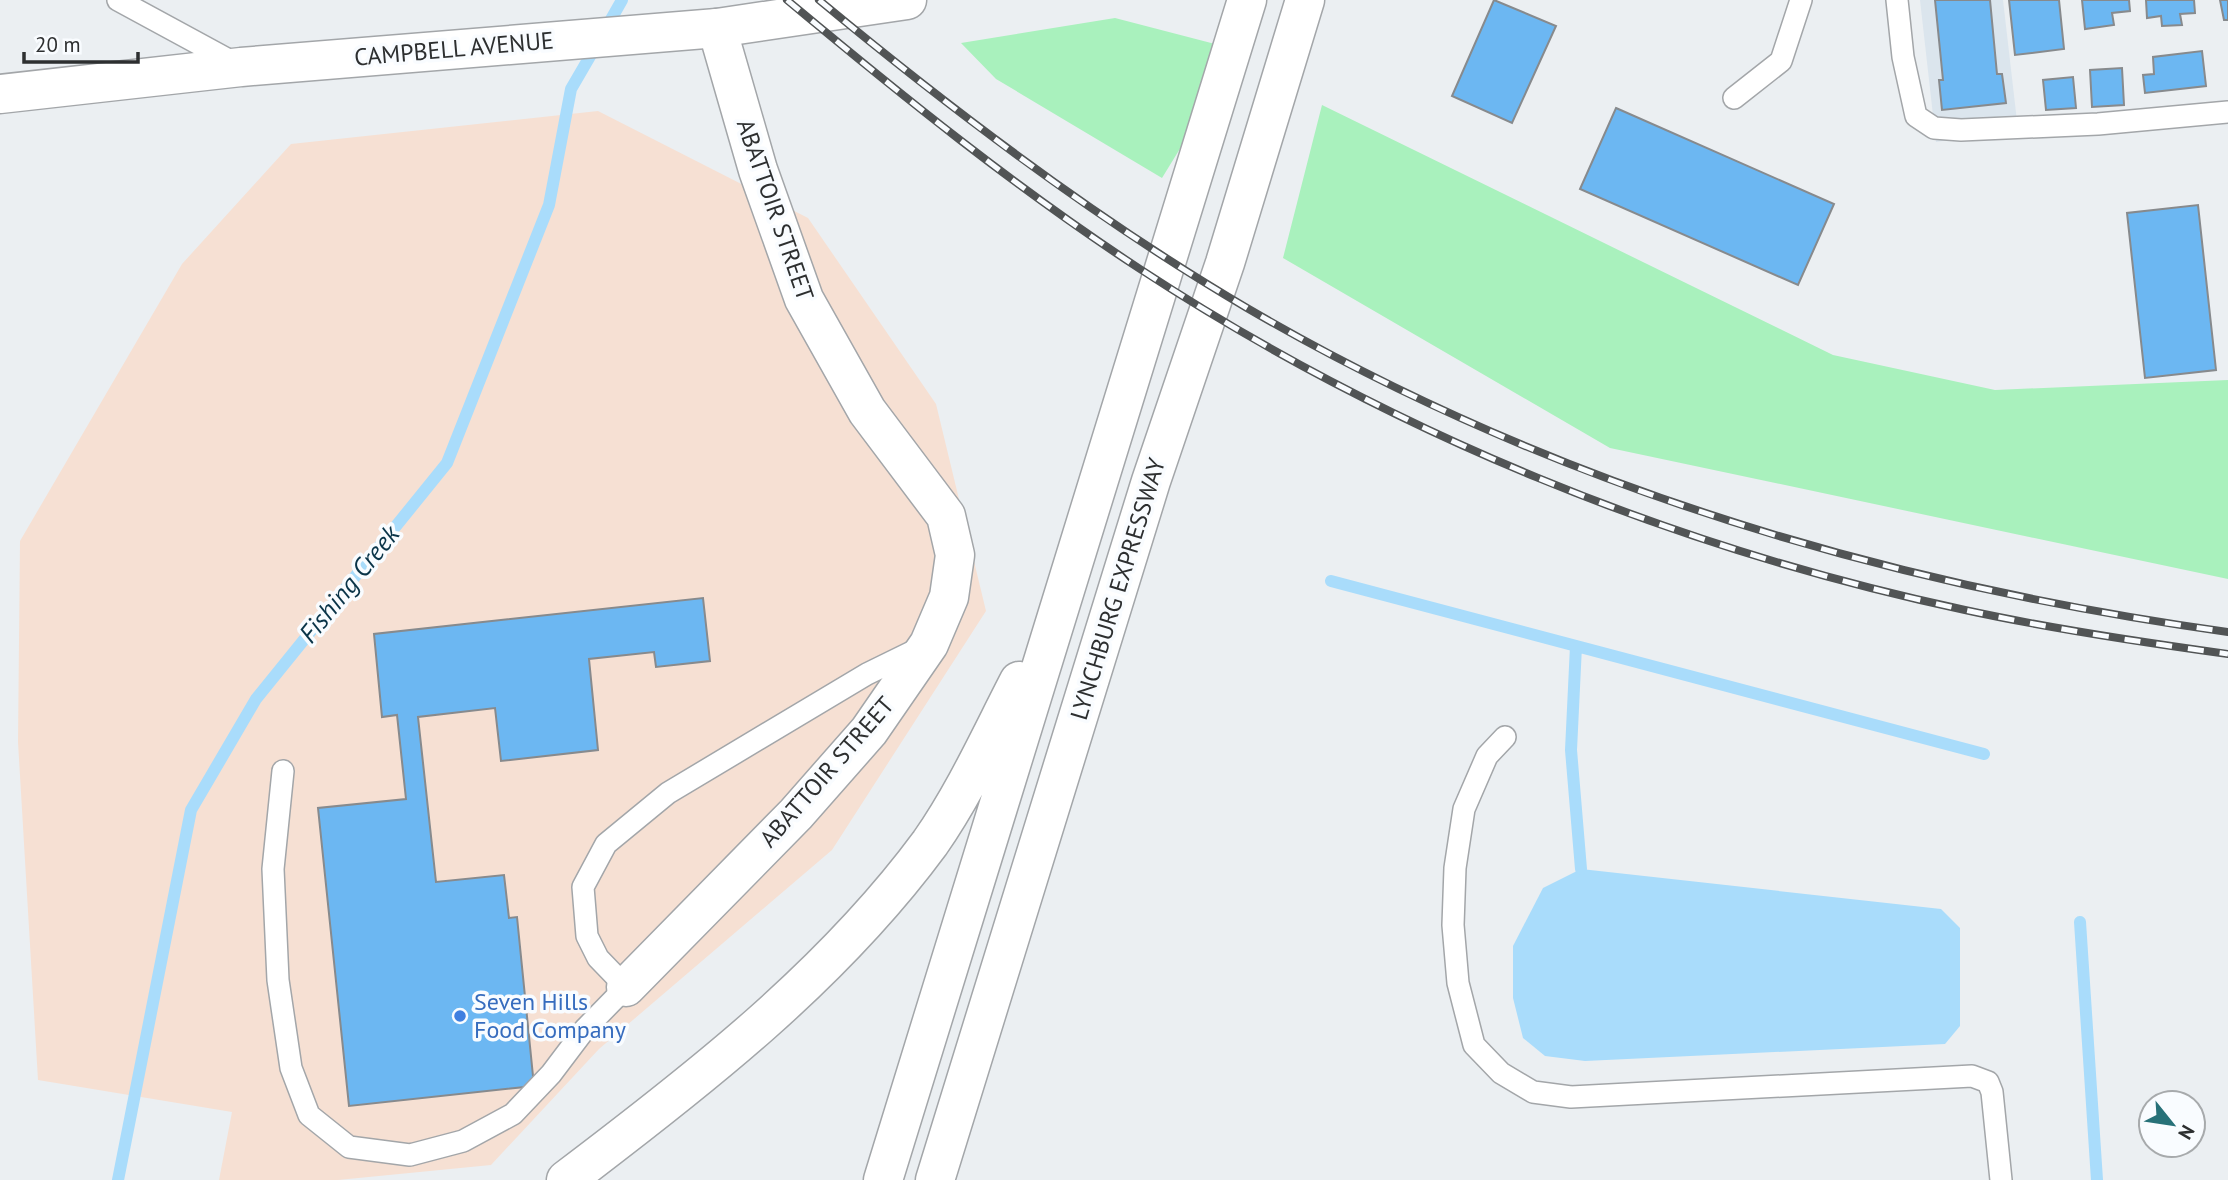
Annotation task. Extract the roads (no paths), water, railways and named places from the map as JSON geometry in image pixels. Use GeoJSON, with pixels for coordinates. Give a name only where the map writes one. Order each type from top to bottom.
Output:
{"type":"FeatureCollection","features":[{"type":"Feature","properties":{"kind":"main road","name":"CAMPBELL AVENUE"},"geometry":{"type":"LineString","coordinates":[[0,94],[241,66],[717,28],[907,0]]}},
{"type":"Feature","properties":{"kind":"main road","name":"LYNCHBURG EXPRESSWAY"},"geometry":{"type":"LineString","coordinates":[[883,1180],[1247,0]]}},
{"type":"Feature","properties":{"kind":"main road","name":"LYNCHBURG EXPRESSWAY"},"geometry":{"type":"LineString","coordinates":[[935,1180],[1151,481],[1225,263],[1305,0]]}},
{"type":"Feature","properties":{"kind":"main road","name":"ABATTOIR STREET"},"geometry":{"type":"LineString","coordinates":[[625,988],[796,814],[869,731],[929,643],[949,597],[954,566],[955,555],[946,516],[867,411],[804,299],[758,170],[717,28]]}},
{"type":"Feature","properties":{"kind":"main road"},"geometry":{"type":"LineString","coordinates":[[566,1180],[662,1108],[787,999],[862,925],[930,842],[976,764],[1067,589]]}},
{"type":"Feature","properties":{"kind":"main road"},"geometry":{"type":"LineString","coordinates":[[607,1180],[662,1108]]}},
{"type":"Feature","properties":{"kind":"lane"},"geometry":{"type":"LineString","coordinates":[[118,0],[241,66]]}},
{"type":"Feature","properties":{"kind":"lane"},"geometry":{"type":"LineString","coordinates":[[1734,99],[1781,61],[1801,0]]}},
{"type":"Feature","properties":{"kind":"lane"},"geometry":{"type":"LineString","coordinates":[[1897,0],[1903,57],[1916,116],[1934,128],[1961,130],[2098,124],[2228,111]]}},
{"type":"Feature","properties":{"kind":"lane"},"geometry":{"type":"LineString","coordinates":[[283,771],[273,869],[278,980],[290,1068],[309,1115],[349,1147],[410,1155],[463,1141],[513,1114],[551,1074],[584,1029],[625,988],[598,958],[587,936],[583,887],[606,844],[668,793],[867,674],[929,643]]}},
{"type":"Feature","properties":{"kind":"lane"},"geometry":{"type":"LineString","coordinates":[[1505,737],[1487,756],[1464,808],[1455,867],[1453,925],[1458,984],[1474,1045],[1501,1073],[1533,1092],[1571,1097],[1972,1076],[1988,1082],[1992,1092],[2001,1180]]}},
{"type":"Feature","properties":{"kind":"water"},"geometry":{"type":"Polygon","coordinates":[[[1581,869],[1941,909],[1960,928],[1960,1026],[1945,1044],[1585,1061],[1545,1056],[1523,1038],[1513,998],[1513,946],[1543,888],[1581,869]]]}},
{"type":"Feature","properties":{"kind":"waterway","name":"Fishing Creek"},"geometry":{"type":"LineString","coordinates":[[605,30],[622,0]]}},
{"type":"Feature","properties":{"kind":"waterway","name":"Fishing Creek"},"geometry":{"type":"LineString","coordinates":[[118,1180],[191,810],[256,699],[447,463],[549,205],[571,89],[596,46]]}},
{"type":"Feature","properties":{"kind":"waterway"},"geometry":{"type":"LineString","coordinates":[[1331,581],[1984,754]]}},
{"type":"Feature","properties":{"kind":"waterway"},"geometry":{"type":"LineString","coordinates":[[1576,646],[1571,750],[1581,869]]}},
{"type":"Feature","properties":{"kind":"waterway"},"geometry":{"type":"LineString","coordinates":[[2080,922],[2097,1180]]}},
{"type":"Feature","properties":{"kind":"railway"},"geometry":{"type":"LineString","coordinates":[[787,0],[960,140],[1140,269],[1235,328],[1333,382],[1434,432],[1537,477],[1642,518],[1748,553],[1856,584],[2030,623],[2228,654]]}},
{"type":"Feature","properties":{"kind":"railway"},"geometry":{"type":"LineString","coordinates":[[819,0],[1027,163],[1135,238],[1247,308],[1362,371],[1479,427],[1599,476],[1721,518],[1845,555],[1971,586],[2099,612],[2228,632]]}},
{"type":"Feature","properties":{"kind":"place","name":"Seven Hills Food Company"},"geometry":{"type":"Point","coordinates":[460,1016]}}]}
